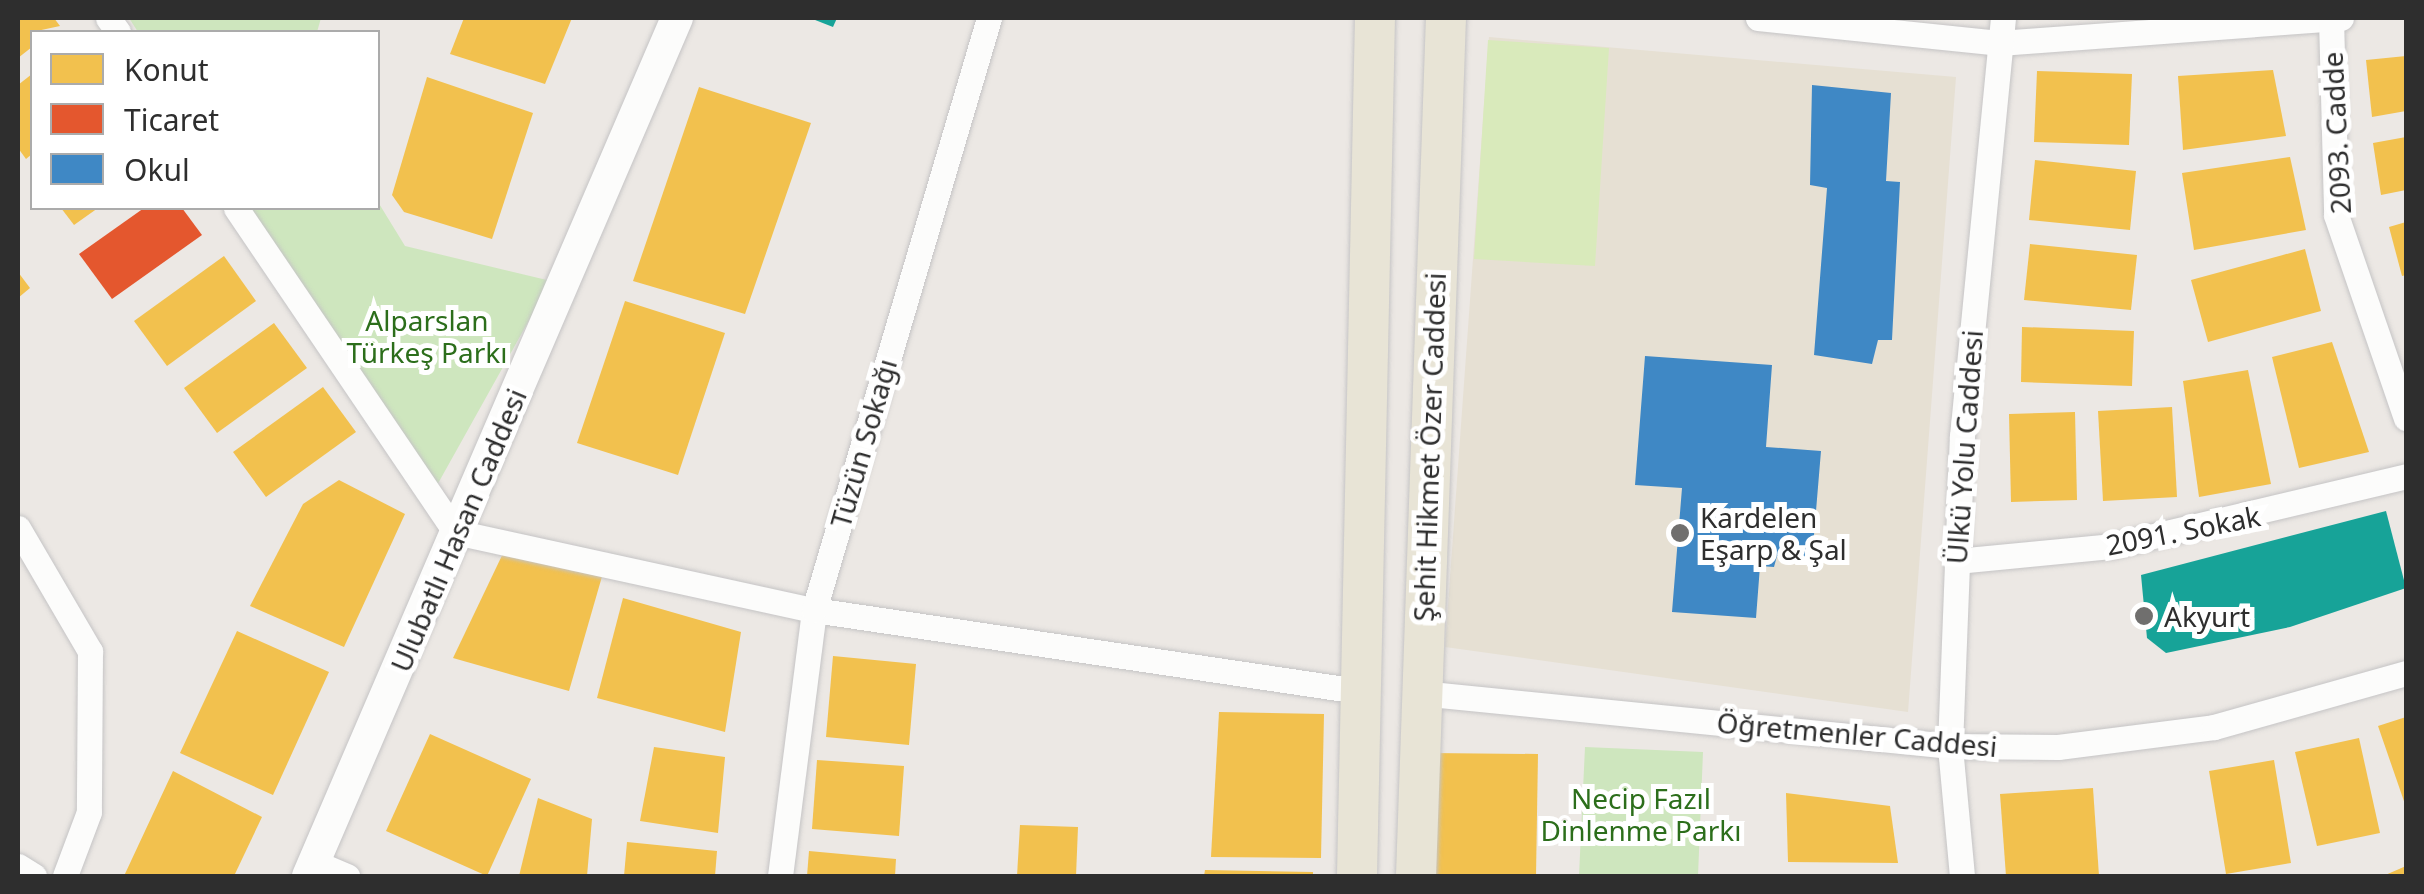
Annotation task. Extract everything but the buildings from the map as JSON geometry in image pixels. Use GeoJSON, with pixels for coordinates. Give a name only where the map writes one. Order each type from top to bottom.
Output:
{"type":"FeatureCollection","features":[{"type":"Feature","properties":{"kind":"main road"},"geometry":{"type":"LineString","coordinates":[[1356,876],[1375,18]]}},
{"type":"Feature","properties":{"kind":"main road","name":"Şehit Hikmet Özer Caddesi"},"geometry":{"type":"LineString","coordinates":[[1416,876],[1446,18]]}},
{"type":"Feature","properties":{"kind":"main road"},"geometry":{"type":"LineString","coordinates":[[1358,691],[1420,692]]}},
{"type":"Feature","properties":{"kind":"street","name":"Ulubatlı Hasan Caddesi"},"geometry":{"type":"LineString","coordinates":[[312,870],[677,18]]}},
{"type":"Feature","properties":{"kind":"street","name":"Tüzün Sokağı"},"geometry":{"type":"LineString","coordinates":[[780,876],[814,610],[989,18]]}},
{"type":"Feature","properties":{"kind":"street"},"geometry":{"type":"LineString","coordinates":[[1758,18],[2001,30],[2334,18]]}},
{"type":"Feature","properties":{"kind":"street","name":"2093. Cadde"},"geometry":{"type":"LineString","coordinates":[[2334,18],[2336,215],[2406,418]]}},
{"type":"Feature","properties":{"kind":"street","name":"Ülkü Yolu Caddesi"},"geometry":{"type":"LineString","coordinates":[[1962,876],[1950,746],[1956,561],[2001,30]]}},
{"type":"Feature","properties":{"kind":"street"},"geometry":{"type":"LineString","coordinates":[[237,210],[455,532],[814,610],[1358,691]]}},
{"type":"Feature","properties":{"kind":"street","name":"2091. Sokak"},"geometry":{"type":"LineString","coordinates":[[1956,561],[2111,546],[2406,476]]}},
{"type":"Feature","properties":{"kind":"street"},"geometry":{"type":"LineString","coordinates":[[18,528],[90,651],[90,812],[65,876]]}},
{"type":"Feature","properties":{"kind":"street","name":"Öğretmenler Caddesi"},"geometry":{"type":"LineString","coordinates":[[1420,692],[1950,746],[2153,738],[2406,674]]}},
{"type":"Feature","properties":{"kind":"street"},"geometry":{"type":"LineString","coordinates":[[18,866],[34,876]]}},
{"type":"Feature","properties":{"kind":"street"},"geometry":{"type":"LineString","coordinates":[[312,870],[346,876]]}},
{"type":"Feature","properties":{"kind":"shaded area"},"geometry":{"type":"Polygon","coordinates":[[[1489,37],[1956,77],[1908,712],[1445,647],[1489,37]]]}},
{"type":"Feature","properties":{"kind":"green space"},"geometry":{"type":"Polygon","coordinates":[[[129,18],[321,18],[318,30],[137,30],[129,18]]]}},
{"type":"Feature","properties":{"kind":"green space"},"geometry":{"type":"Polygon","coordinates":[[[1488,40],[1609,48],[1595,266],[1474,259],[1488,40]]]}},
{"type":"Feature","properties":{"kind":"green space","name":"Alparslan Türkeş Parkı"},"geometry":{"type":"Polygon","coordinates":[[[380,205],[405,246],[551,281],[431,496],[250,210],[380,210],[380,205]]]}},
{"type":"Feature","properties":{"kind":"green space","name":"Necip Fazıl Dinlenme Parkı"},"geometry":{"type":"Polygon","coordinates":[[[1585,747],[1703,752],[1698,876],[1579,876],[1585,747]]]}},
{"type":"Feature","properties":{"kind":"place","name":"Kardelen Eşarp & Şal"},"geometry":{"type":"Point","coordinates":[1680,533]}},
{"type":"Feature","properties":{"kind":"place","name":"Akyurt"},"geometry":{"type":"Point","coordinates":[2144,616]}}]}
